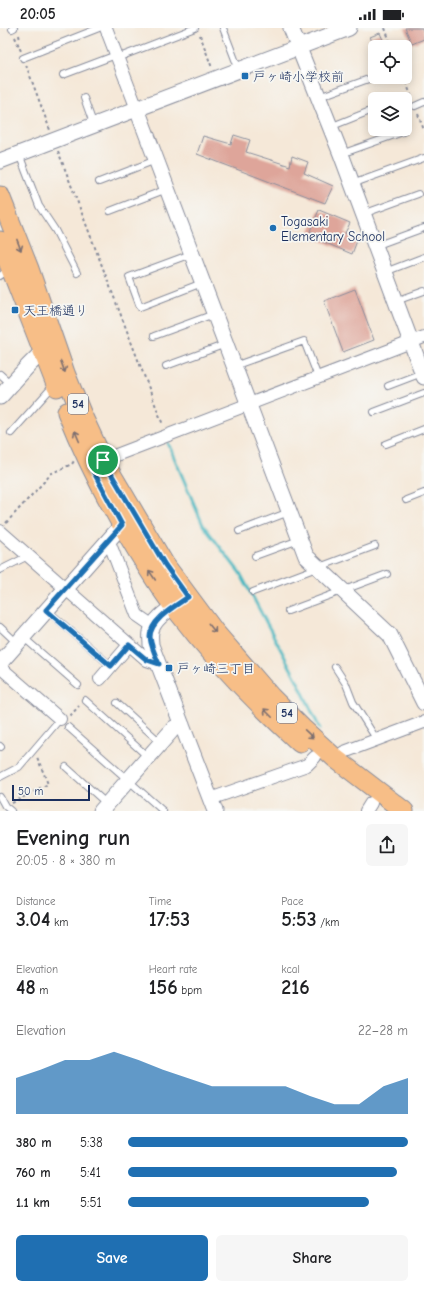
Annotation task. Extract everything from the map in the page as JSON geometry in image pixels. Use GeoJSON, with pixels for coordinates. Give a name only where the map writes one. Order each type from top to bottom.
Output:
{"type":"FeatureCollection","features":[{"type":"Feature","properties":{"kind":"main road","name":"54"},"geometry":{"type":"LineString","coordinates":[[0,196],[29,268],[68,380],[82,415],[89,462],[165,565],[181,602],[230,674],[270,715],[373,808]]}},
{"type":"Feature","properties":{"kind":"main road","name":"54"},"geometry":{"type":"LineString","coordinates":[[0,241],[5,272],[43,351],[89,462],[122,525],[147,567],[302,728],[336,759],[404,811]]}},
{"type":"Feature","properties":{"kind":"street"},"geometry":{"type":"LineString","coordinates":[[291,28],[341,154],[396,301],[418,339],[423,375]]}},
{"type":"Feature","properties":{"kind":"street"},"geometry":{"type":"LineString","coordinates":[[0,161],[349,28]]}},
{"type":"Feature","properties":{"kind":"street"},"geometry":{"type":"LineString","coordinates":[[107,29],[306,556],[390,635],[424,703]]}},
{"type":"Feature","properties":{"kind":"street"},"geometry":{"type":"LineString","coordinates":[[89,462],[249,404],[418,339]]}},
{"type":"Feature","properties":{"kind":"street"},"geometry":{"type":"LineString","coordinates":[[0,398],[11,384],[43,351]]}},
{"type":"Feature","properties":{"kind":"street"},"geometry":{"type":"LineString","coordinates":[[0,664],[108,539],[122,525]]}},
{"type":"Feature","properties":{"kind":"street"},"geometry":{"type":"LineString","coordinates":[[2,528],[28,556],[129,645],[147,660],[159,664]]}},
{"type":"Feature","properties":{"kind":"street"},"geometry":{"type":"LineString","coordinates":[[108,539],[137,615],[153,626]]}},
{"type":"Feature","properties":{"kind":"street"},"geometry":{"type":"LineString","coordinates":[[181,602],[160,618],[153,626],[150,637],[212,805],[307,765],[315,757]]}},
{"type":"Feature","properties":{"kind":"street"},"geometry":{"type":"LineString","coordinates":[[100,679],[129,645]]}},
{"type":"Feature","properties":{"kind":"street"},"geometry":{"type":"LineString","coordinates":[[0,667],[64,723]]}},
{"type":"Feature","properties":{"kind":"street"},"geometry":{"type":"LineString","coordinates":[[336,759],[344,752],[424,722]]}},
{"type":"Feature","properties":{"kind":"street"},"geometry":{"type":"LineString","coordinates":[[104,808],[174,728],[182,725]]}},
{"type":"Feature","properties":{"kind":"lane"},"geometry":{"type":"LineString","coordinates":[[63,75],[195,28]]}},
{"type":"Feature","properties":{"kind":"lane"},"geometry":{"type":"LineString","coordinates":[[223,28],[239,70]]}},
{"type":"Feature","properties":{"kind":"lane"},"geometry":{"type":"LineString","coordinates":[[23,58],[107,29]]}},
{"type":"Feature","properties":{"kind":"lane"},"geometry":{"type":"LineString","coordinates":[[318,97],[368,78]]}},
{"type":"Feature","properties":{"kind":"lane"},"geometry":{"type":"LineString","coordinates":[[84,98],[94,126]]}},
{"type":"Feature","properties":{"kind":"lane"},"geometry":{"type":"LineString","coordinates":[[415,106],[424,102]]}},
{"type":"Feature","properties":{"kind":"lane"},"geometry":{"type":"LineString","coordinates":[[330,127],[368,112]]}},
{"type":"Feature","properties":{"kind":"lane"},"geometry":{"type":"LineString","coordinates":[[341,154],[392,136]]}},
{"type":"Feature","properties":{"kind":"lane"},"geometry":{"type":"LineString","coordinates":[[19,154],[39,206],[55,230],[76,273]]}},
{"type":"Feature","properties":{"kind":"lane"},"geometry":{"type":"LineString","coordinates":[[352,184],[424,158]]}},
{"type":"Feature","properties":{"kind":"lane"},"geometry":{"type":"LineString","coordinates":[[99,182],[156,160]]}},
{"type":"Feature","properties":{"kind":"lane"},"geometry":{"type":"LineString","coordinates":[[110,211],[167,188]]}},
{"type":"Feature","properties":{"kind":"lane"},"geometry":{"type":"LineString","coordinates":[[363,214],[418,194]]}},
{"type":"Feature","properties":{"kind":"lane"},"geometry":{"type":"LineString","coordinates":[[375,246],[424,228]]}},
{"type":"Feature","properties":{"kind":"lane"},"geometry":{"type":"LineString","coordinates":[[192,254],[128,277],[140,307],[202,283]]}},
{"type":"Feature","properties":{"kind":"lane"},"geometry":{"type":"LineString","coordinates":[[385,272],[424,258]]}},
{"type":"Feature","properties":{"kind":"lane"},"geometry":{"type":"LineString","coordinates":[[396,301],[424,291]]}},
{"type":"Feature","properties":{"kind":"lane"},"geometry":{"type":"LineString","coordinates":[[154,336],[214,314]]}},
{"type":"Feature","properties":{"kind":"lane"},"geometry":{"type":"LineString","coordinates":[[234,366],[304,341],[318,377]]}},
{"type":"Feature","properties":{"kind":"lane"},"geometry":{"type":"LineString","coordinates":[[166,366],[226,344]]}},
{"type":"Feature","properties":{"kind":"lane"},"geometry":{"type":"LineString","coordinates":[[0,374],[11,384]]}},
{"type":"Feature","properties":{"kind":"lane"},"geometry":{"type":"LineString","coordinates":[[388,386],[423,375]]}},
{"type":"Feature","properties":{"kind":"lane"},"geometry":{"type":"LineString","coordinates":[[11,433],[56,383]]}},
{"type":"Feature","properties":{"kind":"lane"},"geometry":{"type":"LineString","coordinates":[[374,412],[424,393]]}},
{"type":"Feature","properties":{"kind":"lane"},"geometry":{"type":"LineString","coordinates":[[386,444],[424,429]]}},
{"type":"Feature","properties":{"kind":"lane"},"geometry":{"type":"LineString","coordinates":[[406,500],[424,493]]}},
{"type":"Feature","properties":{"kind":"lane"},"geometry":{"type":"LineString","coordinates":[[239,531],[289,512]]}},
{"type":"Feature","properties":{"kind":"lane"},"geometry":{"type":"LineString","coordinates":[[255,556],[299,540]]}},
{"type":"Feature","properties":{"kind":"lane"},"geometry":{"type":"LineString","coordinates":[[253,592],[375,546]]}},
{"type":"Feature","properties":{"kind":"lane"},"geometry":{"type":"LineString","coordinates":[[0,570],[28,556]]}},
{"type":"Feature","properties":{"kind":"lane"},"geometry":{"type":"LineString","coordinates":[[288,611],[387,574]]}},
{"type":"Feature","properties":{"kind":"lane"},"geometry":{"type":"LineString","coordinates":[[46,610],[111,666]]}},
{"type":"Feature","properties":{"kind":"lane"},"geometry":{"type":"LineString","coordinates":[[0,627],[20,640],[78,685]]}},
{"type":"Feature","properties":{"kind":"lane"},"geometry":{"type":"LineString","coordinates":[[335,667],[346,684],[353,702],[376,740]]}},
{"type":"Feature","properties":{"kind":"lane"},"geometry":{"type":"LineString","coordinates":[[85,700],[148,758]]}},
{"type":"Feature","properties":{"kind":"lane"},"geometry":{"type":"LineString","coordinates":[[117,703],[161,743]]}},
{"type":"Feature","properties":{"kind":"lane"},"geometry":{"type":"LineString","coordinates":[[0,777],[19,767],[64,723],[163,811]]}},
{"type":"Feature","properties":{"kind":"lane"},"geometry":{"type":"LineString","coordinates":[[66,767],[104,808]]}},
{"type":"Feature","properties":{"kind":"lane"},"geometry":{"type":"LineString","coordinates":[[0,797],[5,806],[11,811]]}},
{"type":"Feature","properties":{"kind":"path"},"geometry":{"type":"LineString","coordinates":[[13,28],[54,140],[165,430]]}},
{"type":"Feature","properties":{"kind":"path"},"geometry":{"type":"LineString","coordinates":[[385,28],[389,40]]}},
{"type":"Feature","properties":{"kind":"path"},"geometry":{"type":"LineString","coordinates":[[200,35],[213,70]]}},
{"type":"Feature","properties":{"kind":"path"},"geometry":{"type":"LineString","coordinates":[[2,528],[52,473],[72,464],[89,462]]}},
{"type":"Feature","properties":{"kind":"path"},"geometry":{"type":"LineString","coordinates":[[5,806],[48,784],[36,754]]}},
{"type":"Feature","properties":{"kind":"building"},"geometry":{"type":"Polygon","coordinates":[[[405,28],[422,28],[424,39],[412,44],[412,40],[410,40],[405,28]]]}},
{"type":"Feature","properties":{"kind":"building"},"geometry":{"type":"Polygon","coordinates":[[[380,33],[383,40],[372,40],[370,37],[380,33]]]}},
{"type":"Feature","properties":{"kind":"building"},"geometry":{"type":"Polygon","coordinates":[[[234,135],[250,140],[246,152],[290,166],[292,156],[308,162],[304,173],[333,186],[325,203],[197,154],[203,136],[231,144],[234,135]]]}},
{"type":"Feature","properties":{"kind":"building"},"geometry":{"type":"Polygon","coordinates":[[[319,210],[350,223],[345,233],[358,238],[352,254],[314,238],[316,234],[310,231],[319,210]]]}},
{"type":"Feature","properties":{"kind":"building"},"geometry":{"type":"Polygon","coordinates":[[[355,289],[374,340],[343,352],[324,301],[355,289]]]}},
{"type":"Feature","properties":{"kind":"waterway"},"geometry":{"type":"LineString","coordinates":[[168,443],[203,525],[240,573],[298,682],[320,729]]}},
{"type":"Feature","properties":{"kind":"place","name":"戸ヶ崎小学校前"},"geometry":{"type":"Point","coordinates":[245,76]}},
{"type":"Feature","properties":{"kind":"place","name":"Togasaki Elementary School"},"geometry":{"type":"Point","coordinates":[273,228]}},
{"type":"Feature","properties":{"kind":"place","name":"天王橋通り"},"geometry":{"type":"Point","coordinates":[15,310]}},
{"type":"Feature","properties":{"kind":"place","name":"戸ヶ崎三丁目"},"geometry":{"type":"Point","coordinates":[169,668]}},
{"type":"Feature","properties":{"kind":"route"},"geometry":{"type":"LineString","coordinates":[[103,460],[165,565],[188,597],[160,618],[150,632],[152,645],[159,664],[147,660],[129,645],[111,666],[46,610],[122,525],[90,465],[103,460]]}}]}
